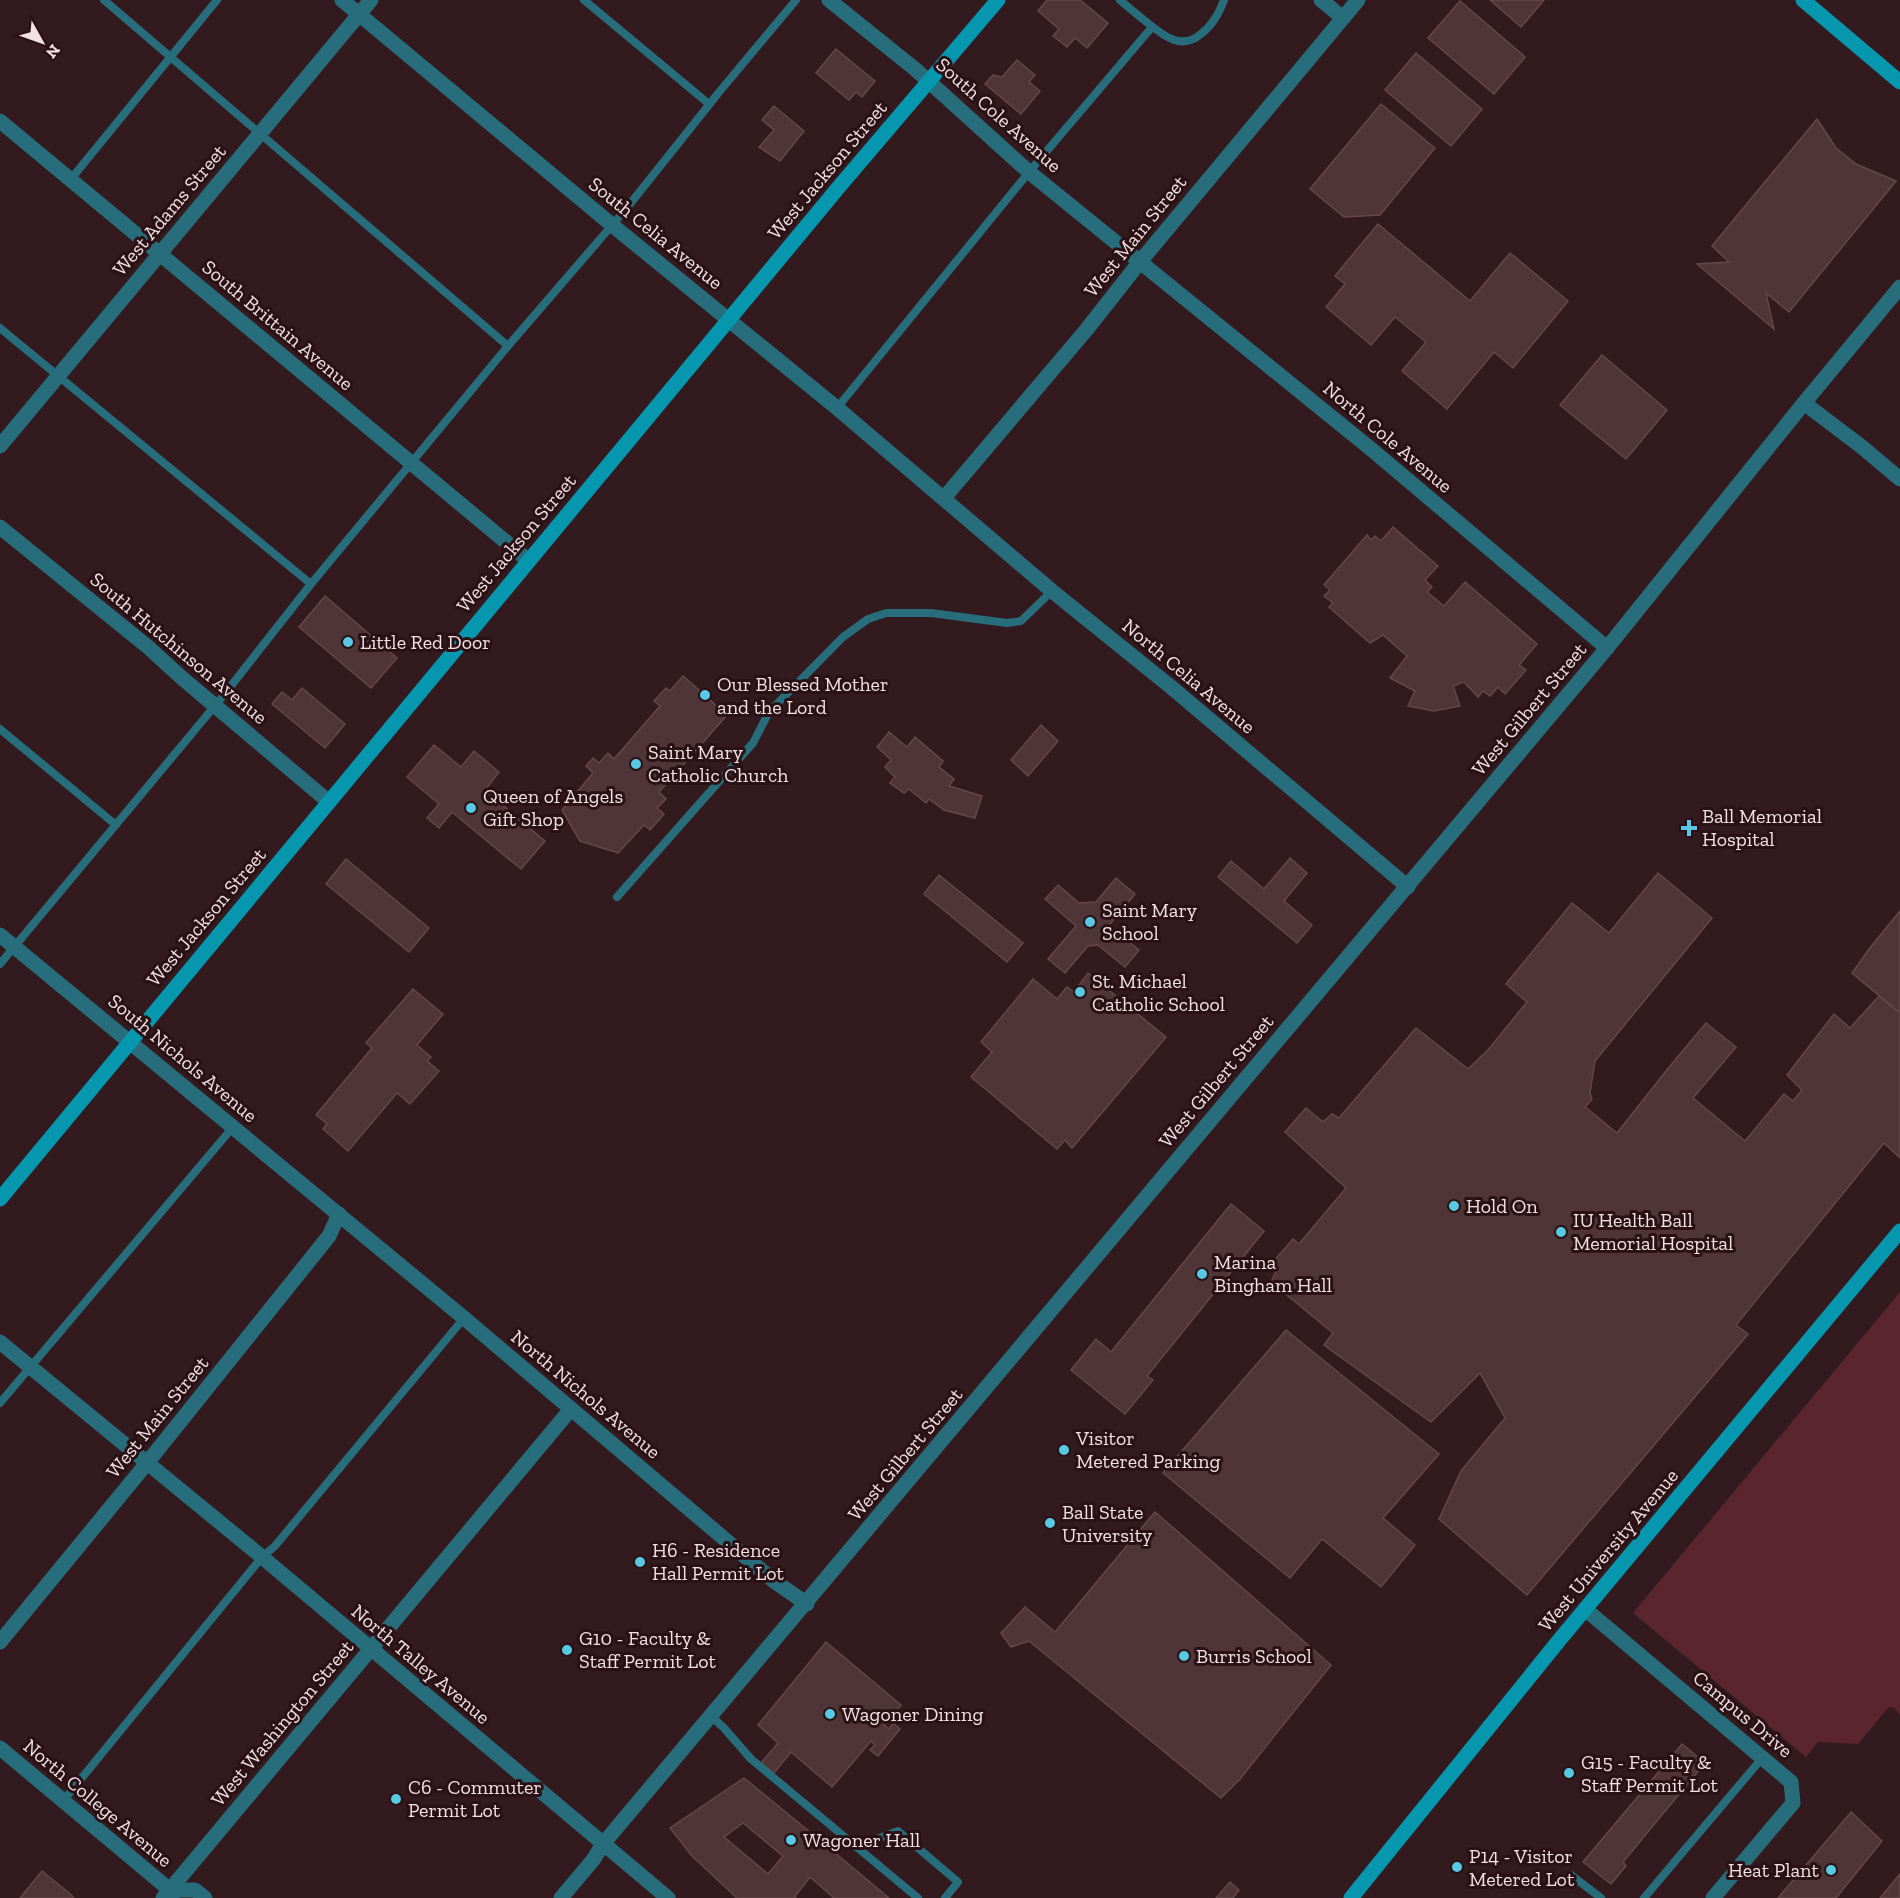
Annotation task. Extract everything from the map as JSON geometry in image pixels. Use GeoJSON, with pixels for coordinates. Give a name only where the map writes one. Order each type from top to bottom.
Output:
{"type":"FeatureCollection","features":[{"type":"Feature","properties":{"kind":"main road","name":"West Jackson Street"},"geometry":{"type":"LineString","coordinates":[[0,1199],[729,320],[998,0]]}},
{"type":"Feature","properties":{"kind":"main road"},"geometry":{"type":"LineString","coordinates":[[1803,0],[1900,82]]}},
{"type":"Feature","properties":{"kind":"main road","name":"West University Avenue"},"geometry":{"type":"LineString","coordinates":[[1351,1898],[1585,1610],[1900,1231]]}},
{"type":"Feature","properties":{"kind":"street","name":"South Celia Avenue"},"geometry":{"type":"LineString","coordinates":[[342,0],[944,498]]}},
{"type":"Feature","properties":{"kind":"street","name":"West Adams Street"},"geometry":{"type":"LineString","coordinates":[[0,446],[371,0]]}},
{"type":"Feature","properties":{"kind":"street","name":"South Cole Avenue"},"geometry":{"type":"LineString","coordinates":[[829,0],[929,82],[1029,172],[1139,263]]}},
{"type":"Feature","properties":{"kind":"street"},"geometry":{"type":"LineString","coordinates":[[1321,0],[1343,18]]}},
{"type":"Feature","properties":{"kind":"street","name":"West Main Street"},"geometry":{"type":"LineString","coordinates":[[944,498],[1087,329],[1139,263],[1358,0]]}},
{"type":"Feature","properties":{"kind":"street","name":"South Brittain Avenue"},"geometry":{"type":"LineString","coordinates":[[0,120],[529,561]]}},
{"type":"Feature","properties":{"kind":"street","name":"North Cole Avenue"},"geometry":{"type":"LineString","coordinates":[[1139,263],[1371,449],[1607,648]]}},
{"type":"Feature","properties":{"kind":"street","name":"West Gilbert Street"},"geometry":{"type":"LineString","coordinates":[[561,1898],[593,1860],[603,1844],[807,1604],[1607,648],[1900,287]]}},
{"type":"Feature","properties":{"kind":"street"},"geometry":{"type":"LineString","coordinates":[[1804,403],[1900,479]]}},
{"type":"Feature","properties":{"kind":"street","name":"North Celia Avenue"},"geometry":{"type":"LineString","coordinates":[[944,498],[1052,591],[1171,687],[1408,887]]}},
{"type":"Feature","properties":{"kind":"street","name":"South Hutchinson Avenue"},"geometry":{"type":"LineString","coordinates":[[0,527],[148,647],[214,706],[329,802]]}},
{"type":"Feature","properties":{"kind":"street","name":"South Nichols Avenue"},"geometry":{"type":"LineString","coordinates":[[0,934],[339,1214]]}},
{"type":"Feature","properties":{"kind":"street","name":"West Main Street"},"geometry":{"type":"LineString","coordinates":[[0,1642],[147,1463],[328,1236],[339,1214]]}},
{"type":"Feature","properties":{"kind":"street","name":"North Nichols Avenue"},"geometry":{"type":"LineString","coordinates":[[339,1214],[774,1581],[807,1604]]}},
{"type":"Feature","properties":{"kind":"street","name":"North Talley Avenue"},"geometry":{"type":"LineString","coordinates":[[0,1342],[262,1557],[668,1898]]}},
{"type":"Feature","properties":{"kind":"street","name":"West Washington Street"},"geometry":{"type":"LineString","coordinates":[[168,1895],[571,1409]]}},
{"type":"Feature","properties":{"kind":"street","name":"Campus Drive"},"geometry":{"type":"LineString","coordinates":[[1585,1610],[1791,1782],[1792,1803],[1713,1898]]}},
{"type":"Feature","properties":{"kind":"street","name":"North College Avenue"},"geometry":{"type":"LineString","coordinates":[[0,1748],[168,1895],[195,1890],[205,1898]]}},
{"type":"Feature","properties":{"kind":"lane"},"geometry":{"type":"LineString","coordinates":[[104,0],[261,132],[508,346]]}},
{"type":"Feature","properties":{"kind":"lane"},"geometry":{"type":"LineString","coordinates":[[71,179],[217,0]]}},
{"type":"Feature","properties":{"kind":"lane"},"geometry":{"type":"LineString","coordinates":[[584,0],[709,104]]}},
{"type":"Feature","properties":{"kind":"lane"},"geometry":{"type":"LineString","coordinates":[[0,964],[214,706],[311,584],[508,346],[626,209],[709,104],[796,0]]}},
{"type":"Feature","properties":{"kind":"lane"},"geometry":{"type":"LineString","coordinates":[[1120,0],[1161,34],[1173,41],[1187,42],[1196,39],[1206,30],[1219,15],[1224,0]]}},
{"type":"Feature","properties":{"kind":"lane"},"geometry":{"type":"LineString","coordinates":[[837,408],[1029,172],[1152,27]]}},
{"type":"Feature","properties":{"kind":"lane"},"geometry":{"type":"LineString","coordinates":[[0,328],[311,584]]}},
{"type":"Feature","properties":{"kind":"lane"},"geometry":{"type":"LineString","coordinates":[[617,897],[753,743],[769,712],[843,637],[868,619],[886,613],[931,614],[1007,623],[1021,621],[1052,591]]}},
{"type":"Feature","properties":{"kind":"lane"},"geometry":{"type":"LineString","coordinates":[[0,729],[116,825]]}},
{"type":"Feature","properties":{"kind":"lane"},"geometry":{"type":"LineString","coordinates":[[0,1403],[233,1127]]}},
{"type":"Feature","properties":{"kind":"lane"},"geometry":{"type":"LineString","coordinates":[[63,1801],[262,1557],[275,1546],[464,1318]]}},
{"type":"Feature","properties":{"kind":"lane"},"geometry":{"type":"LineString","coordinates":[[712,1717],[751,1760],[918,1898]]}},
{"type":"Feature","properties":{"kind":"lane"},"geometry":{"type":"LineString","coordinates":[[1644,1898],[1763,1757]]}},
{"type":"Feature","properties":{"kind":"lane"},"geometry":{"type":"LineString","coordinates":[[856,1847],[898,1831],[958,1882],[945,1898]]}},
{"type":"Feature","properties":{"kind":"lane"},"geometry":{"type":"LineString","coordinates":[[1572,1875],[1600,1898]]}},
{"type":"Feature","properties":{"kind":"shaded area"},"geometry":{"type":"Polygon","coordinates":[[[1900,1292],[1900,1715],[1894,1708],[1889,1707],[1858,1744],[1818,1742],[1806,1757],[1633,1613],[1900,1292]]]}},
{"type":"Feature","properties":{"kind":"building"},"geometry":{"type":"Polygon","coordinates":[[[1047,0],[1080,0],[1108,23],[1087,48],[1075,38],[1067,47],[1053,36],[1059,29],[1038,11],[1047,0]]]}},
{"type":"Feature","properties":{"kind":"building"},"geometry":{"type":"Polygon","coordinates":[[[1490,0],[1544,0],[1521,27],[1490,0]]]}},
{"type":"Feature","properties":{"kind":"building"},"geometry":{"type":"Polygon","coordinates":[[[1460,1],[1525,57],[1494,94],[1428,38],[1460,1]]]}},
{"type":"Feature","properties":{"kind":"building"},"geometry":{"type":"Polygon","coordinates":[[[836,49],[875,81],[862,97],[856,92],[849,100],[816,73],[836,49]]]}},
{"type":"Feature","properties":{"kind":"building"},"geometry":{"type":"Polygon","coordinates":[[[1416,53],[1482,109],[1451,146],[1385,90],[1416,53]]]}},
{"type":"Feature","properties":{"kind":"building"},"geometry":{"type":"Polygon","coordinates":[[[1017,60],[1035,75],[1029,82],[1040,91],[1021,114],[985,84],[993,75],[1002,77],[1017,60]]]}},
{"type":"Feature","properties":{"kind":"building"},"geometry":{"type":"Polygon","coordinates":[[[1381,104],[1435,148],[1380,215],[1344,217],[1310,189],[1381,104]]]}},
{"type":"Feature","properties":{"kind":"building"},"geometry":{"type":"Polygon","coordinates":[[[774,106],[804,131],[780,161],[759,147],[774,130],[762,120],[774,106]]]}},
{"type":"Feature","properties":{"kind":"building"},"geometry":{"type":"Polygon","coordinates":[[[1817,119],[1836,148],[1856,164],[1896,181],[1789,312],[1766,293],[1774,329],[1697,264],[1729,262],[1712,246],[1817,119]]]}},
{"type":"Feature","properties":{"kind":"building"},"geometry":{"type":"Polygon","coordinates":[[[1378,224],[1470,301],[1510,253],[1568,301],[1513,368],[1494,352],[1447,409],[1402,371],[1426,342],[1395,317],[1371,345],[1326,307],[1345,284],[1335,276],[1378,224]]]}},
{"type":"Feature","properties":{"kind":"building"},"geometry":{"type":"Polygon","coordinates":[[[1602,355],[1667,410],[1626,459],[1560,405],[1602,355]]]}},
{"type":"Feature","properties":{"kind":"building"},"geometry":{"type":"Polygon","coordinates":[[[1393,527],[1438,566],[1425,580],[1432,587],[1427,592],[1444,606],[1465,582],[1537,644],[1519,665],[1526,670],[1505,694],[1498,687],[1490,696],[1483,691],[1478,697],[1464,682],[1453,686],[1460,706],[1434,711],[1408,706],[1415,691],[1390,678],[1407,656],[1383,635],[1370,643],[1329,607],[1333,603],[1324,596],[1330,590],[1324,585],[1367,535],[1371,540],[1375,536],[1381,541],[1393,527]]]}},
{"type":"Feature","properties":{"kind":"building","name":"Little Red Door"},"geometry":{"type":"Polygon","coordinates":[[[325,596],[397,658],[371,688],[299,627],[325,596]]]}},
{"type":"Feature","properties":{"kind":"building","name":"Saint Mary Catholic Church"},"geometry":{"type":"Polygon","coordinates":[[[683,676],[727,715],[659,792],[666,799],[657,808],[664,814],[650,830],[644,825],[618,853],[580,841],[562,810],[593,773],[586,766],[593,758],[599,763],[608,753],[614,759],[660,706],[654,701],[666,688],[670,691],[683,676]]]}},
{"type":"Feature","properties":{"kind":"building"},"geometry":{"type":"Polygon","coordinates":[[[302,688],[345,724],[325,748],[272,704],[282,692],[292,700],[302,688]]]}},
{"type":"Feature","properties":{"kind":"building"},"geometry":{"type":"Polygon","coordinates":[[[1041,725],[1058,741],[1028,776],[1011,760],[1041,725]]]}},
{"type":"Feature","properties":{"kind":"building"},"geometry":{"type":"Polygon","coordinates":[[[889,732],[907,747],[915,737],[943,761],[939,767],[954,779],[949,786],[982,796],[975,818],[944,810],[929,799],[926,803],[909,789],[904,793],[890,783],[895,777],[885,767],[891,760],[877,747],[889,732]]]}},
{"type":"Feature","properties":{"kind":"building","name":"Queen of Angels Gift Shop"},"geometry":{"type":"Polygon","coordinates":[[[434,745],[461,767],[474,751],[499,772],[485,790],[545,841],[521,869],[452,812],[439,828],[427,818],[439,804],[407,777],[434,745]]]}},
{"type":"Feature","properties":{"kind":"building"},"geometry":{"type":"Polygon","coordinates":[[[1290,858],[1307,873],[1284,901],[1312,925],[1297,943],[1218,877],[1231,861],[1264,889],[1290,858]]]}},
{"type":"Feature","properties":{"kind":"building"},"geometry":{"type":"Polygon","coordinates":[[[346,859],[429,928],[409,952],[326,884],[346,859]]]}},
{"type":"Feature","properties":{"kind":"building","name":"IU Health Ball Memorial Hospital"},"geometry":{"type":"Polygon","coordinates":[[[1658,873],[1712,918],[1595,1061],[1590,1093],[1592,1099],[1585,1107],[1617,1133],[1706,1023],[1736,1047],[1693,1098],[1745,1141],[1784,1094],[1793,1101],[1802,1090],[1787,1075],[1834,1014],[1850,1028],[1879,996],[1900,1013],[1900,1158],[1884,1143],[1736,1325],[1748,1334],[1527,1595],[1439,1519],[1461,1471],[1505,1418],[1480,1373],[1431,1422],[1324,1345],[1333,1333],[1271,1282],[1277,1269],[1272,1263],[1293,1239],[1299,1244],[1346,1188],[1285,1132],[1306,1108],[1323,1122],[1332,1114],[1339,1118],[1416,1028],[1468,1069],[1488,1050],[1527,1002],[1506,984],[1572,903],[1609,933],[1658,873]]]}},
{"type":"Feature","properties":{"kind":"building"},"geometry":{"type":"Polygon","coordinates":[[[939,875],[1023,943],[1007,962],[924,894],[939,875]]]}},
{"type":"Feature","properties":{"kind":"building"},"geometry":{"type":"Polygon","coordinates":[[[1116,878],[1135,894],[1109,925],[1139,950],[1125,967],[1098,945],[1088,946],[1065,973],[1048,959],[1076,926],[1045,899],[1058,885],[1079,903],[1096,902],[1116,878]]]}},
{"type":"Feature","properties":{"kind":"building"},"geometry":{"type":"Polygon","coordinates":[[[1900,911],[1900,1013],[1852,973],[1900,911]]]}},
{"type":"Feature","properties":{"kind":"building"},"geometry":{"type":"Polygon","coordinates":[[[1088,973],[1166,1037],[1072,1148],[1065,1140],[1057,1149],[971,1077],[992,1052],[981,1042],[1033,979],[1057,999],[1067,987],[1074,992],[1088,973]]]}},
{"type":"Feature","properties":{"kind":"building"},"geometry":{"type":"Polygon","coordinates":[[[413,989],[443,1014],[417,1045],[431,1057],[427,1061],[439,1071],[410,1104],[397,1093],[348,1151],[323,1129],[327,1124],[316,1115],[372,1048],[366,1043],[413,989]]]}},
{"type":"Feature","properties":{"kind":"building","name":"Marina Bingham Hall"},"geometry":{"type":"Polygon","coordinates":[[[1231,1204],[1264,1231],[1147,1376],[1153,1380],[1125,1414],[1071,1370],[1096,1339],[1111,1352],[1231,1204]]]}},
{"type":"Feature","properties":{"kind":"building"},"geometry":{"type":"Polygon","coordinates":[[[1286,1330],[1439,1454],[1383,1518],[1415,1545],[1381,1587],[1322,1539],[1290,1578],[1163,1473],[1286,1330]]]}},
{"type":"Feature","properties":{"kind":"building","name":"Burris School"},"geometry":{"type":"Polygon","coordinates":[[[1155,1512],[1331,1665],[1240,1779],[1221,1798],[1029,1641],[1011,1647],[1001,1633],[1025,1607],[1055,1632],[1155,1512]]]}},
{"type":"Feature","properties":{"kind":"building","name":"Wagoner Dining"},"geometry":{"type":"Polygon","coordinates":[[[826,1642],[901,1705],[884,1725],[889,1729],[893,1723],[900,1729],[878,1756],[870,1750],[875,1745],[871,1741],[832,1787],[791,1752],[774,1773],[761,1763],[778,1743],[758,1725],[826,1642]]]}},
{"type":"Feature","properties":{"kind":"building"},"geometry":{"type":"Polygon","coordinates":[[[1682,1744],[1705,1763],[1623,1862],[1626,1866],[1611,1884],[1583,1862],[1682,1744]]]}},
{"type":"Feature","properties":{"kind":"building","name":"Wagoner Hall"},"geometry":{"type":"Polygon","coordinates":[[[744,1778],[889,1898],[834,1898],[810,1877],[795,1896],[796,1898],[737,1898],[692,1856],[670,1828],[744,1778]],[[743,1823],[724,1837],[768,1874],[783,1856],[743,1823]]]}},
{"type":"Feature","properties":{"kind":"building","name":"Heat Plant"},"geometry":{"type":"Polygon","coordinates":[[[1851,1812],[1882,1841],[1836,1898],[1778,1898],[1851,1812]]]}},
{"type":"Feature","properties":{"kind":"building"},"geometry":{"type":"Polygon","coordinates":[[[42,1871],[69,1893],[74,1898],[20,1898],[42,1871]]]}},
{"type":"Feature","properties":{"kind":"building"},"geometry":{"type":"Polygon","coordinates":[[[1900,1874],[1900,1898],[1880,1898],[1900,1874]]]}},
{"type":"Feature","properties":{"kind":"building"},"geometry":{"type":"Polygon","coordinates":[[[1230,1882],[1239,1890],[1233,1898],[1216,1898],[1230,1882]]]}},
{"type":"Feature","properties":{"kind":"place","name":"Little Red Door"},"geometry":{"type":"Point","coordinates":[348,642]}},
{"type":"Feature","properties":{"kind":"place","name":"Our Blessed Mother and the Lord"},"geometry":{"type":"Point","coordinates":[705,695]}},
{"type":"Feature","properties":{"kind":"place","name":"Saint Mary Catholic Church"},"geometry":{"type":"Point","coordinates":[636,764]}},
{"type":"Feature","properties":{"kind":"place","name":"Queen of Angels Gift Shop"},"geometry":{"type":"Point","coordinates":[471,808]}},
{"type":"Feature","properties":{"kind":"place","name":"Ball Memorial Hospital"},"geometry":{"type":"Point","coordinates":[1689,828]}},
{"type":"Feature","properties":{"kind":"place","name":"Saint Mary School"},"geometry":{"type":"Point","coordinates":[1090,922]}},
{"type":"Feature","properties":{"kind":"place","name":"St. Michael Catholic School"},"geometry":{"type":"Point","coordinates":[1080,992]}},
{"type":"Feature","properties":{"kind":"place","name":"Hold On"},"geometry":{"type":"Point","coordinates":[1454,1206]}},
{"type":"Feature","properties":{"kind":"place","name":"IU Health Ball Memorial Hospital"},"geometry":{"type":"Point","coordinates":[1561,1232]}},
{"type":"Feature","properties":{"kind":"place","name":"Marina Bingham Hall"},"geometry":{"type":"Point","coordinates":[1202,1274]}},
{"type":"Feature","properties":{"kind":"place","name":"Visitor Metered Parking"},"geometry":{"type":"Point","coordinates":[1064,1450]}},
{"type":"Feature","properties":{"kind":"place","name":"Ball State University"},"geometry":{"type":"Point","coordinates":[1050,1523]}},
{"type":"Feature","properties":{"kind":"place","name":"H6 - Residence Hall Permit Lot"},"geometry":{"type":"Point","coordinates":[640,1562]}},
{"type":"Feature","properties":{"kind":"place","name":"G10 - Faculty & Staff Permit Lot"},"geometry":{"type":"Point","coordinates":[567,1650]}},
{"type":"Feature","properties":{"kind":"place","name":"Burris School"},"geometry":{"type":"Point","coordinates":[1184,1656]}},
{"type":"Feature","properties":{"kind":"place","name":"Wagoner Dining"},"geometry":{"type":"Point","coordinates":[830,1714]}},
{"type":"Feature","properties":{"kind":"place","name":"G15 - Faculty & Staff Permit Lot"},"geometry":{"type":"Point","coordinates":[1569,1773]}},
{"type":"Feature","properties":{"kind":"place","name":"C6 - Commuter Permit Lot"},"geometry":{"type":"Point","coordinates":[396,1799]}},
{"type":"Feature","properties":{"kind":"place","name":"Wagoner Hall"},"geometry":{"type":"Point","coordinates":[791,1840]}},
{"type":"Feature","properties":{"kind":"place","name":"P14 - Visitor Metered Lot"},"geometry":{"type":"Point","coordinates":[1457,1867]}},
{"type":"Feature","properties":{"kind":"place","name":"Heat Plant"},"geometry":{"type":"Point","coordinates":[1831,1870]}}]}
